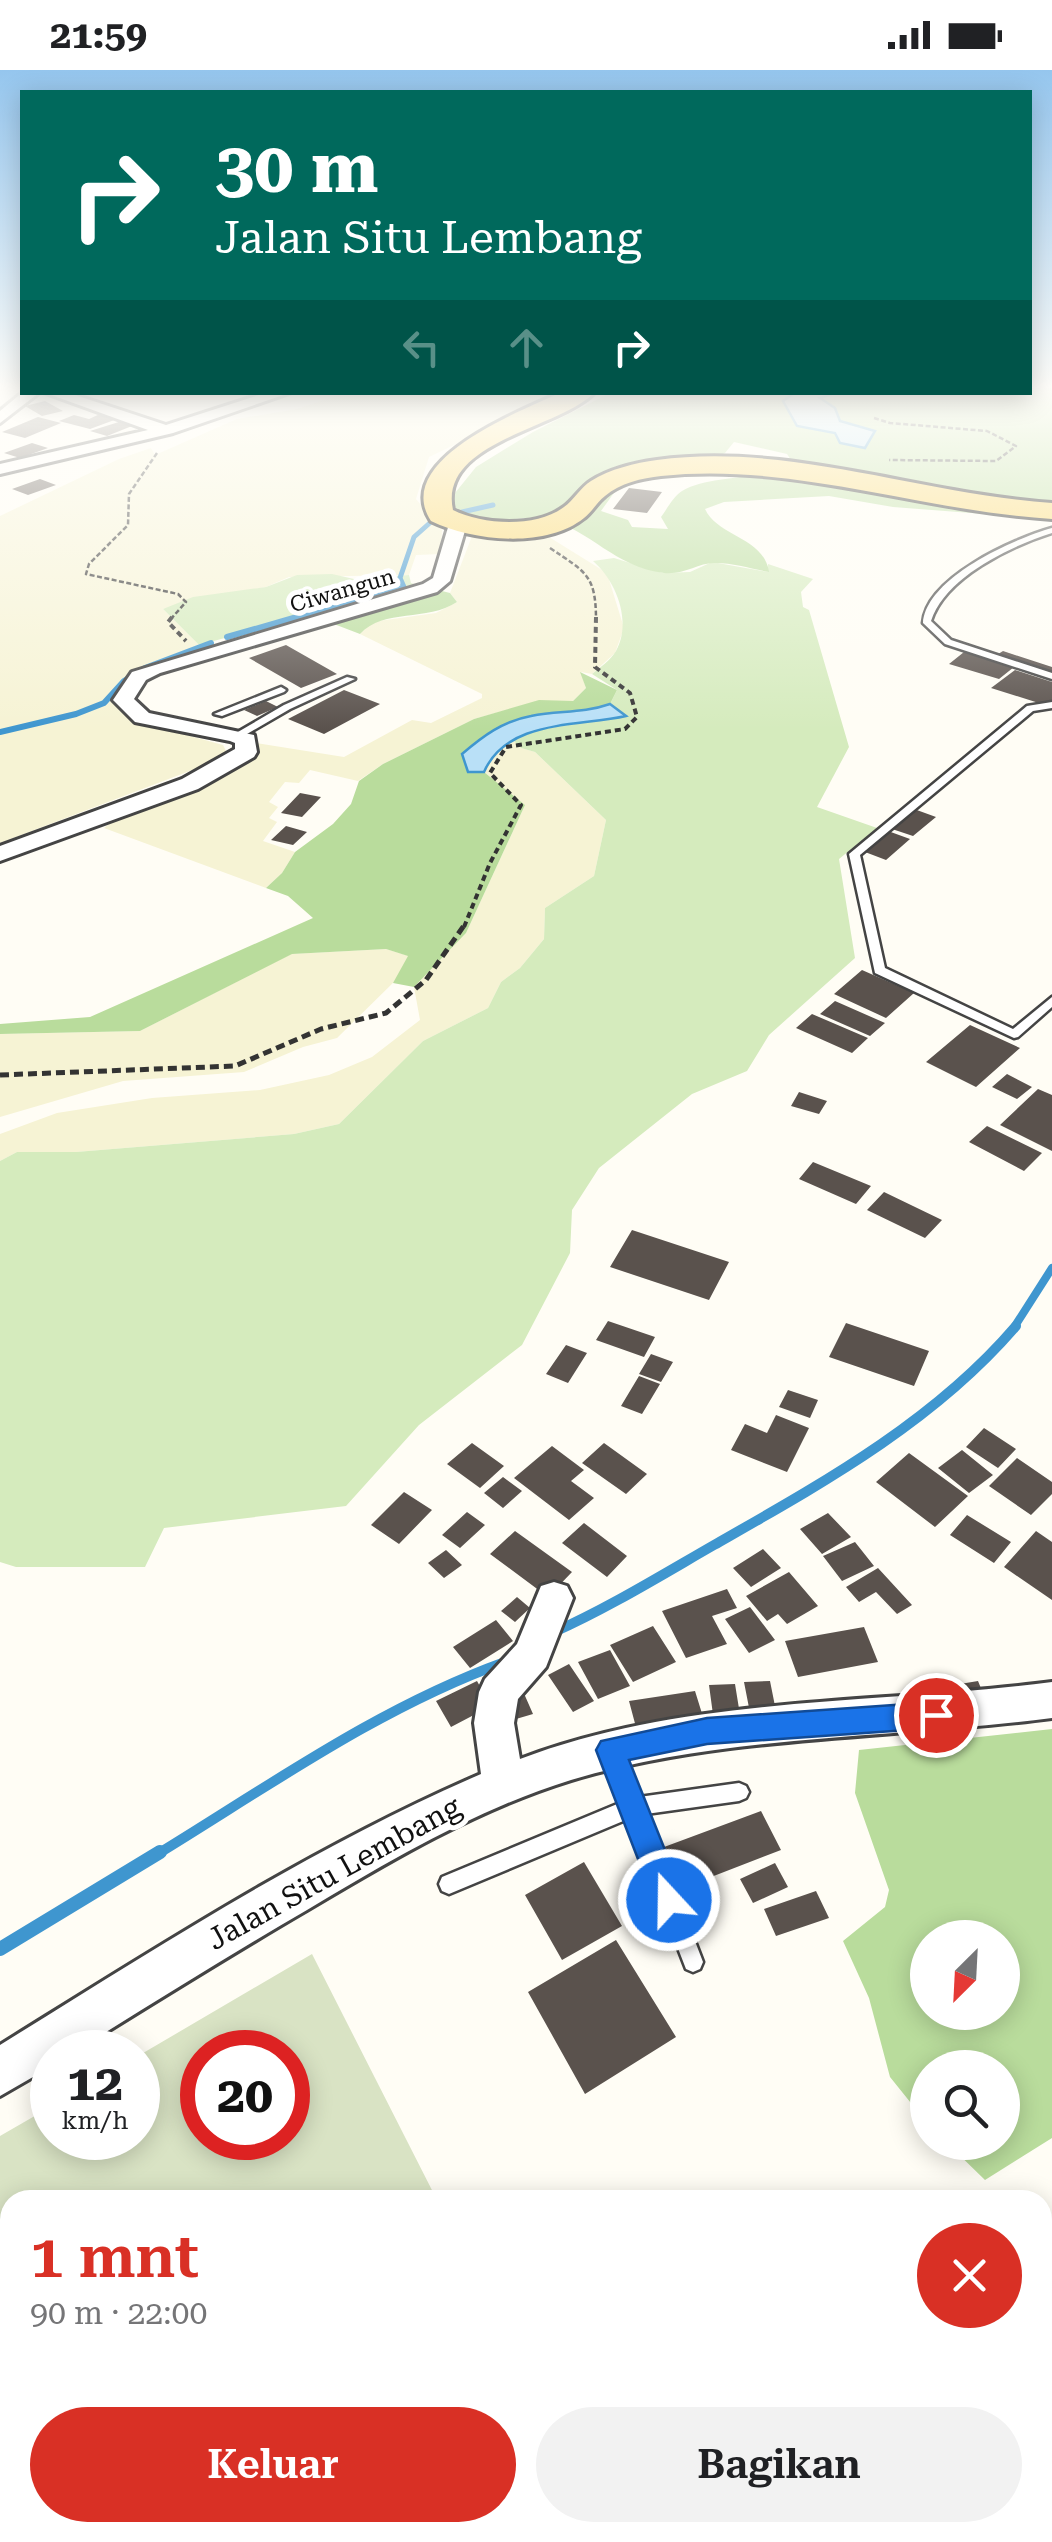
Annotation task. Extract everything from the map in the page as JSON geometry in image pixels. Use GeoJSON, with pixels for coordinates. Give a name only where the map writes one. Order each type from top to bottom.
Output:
{"type":"FeatureCollection","features":[{"type":"Feature","properties":{"kind":"main road"},"geometry":{"type":"LineString","coordinates":[[439,499],[438,510],[458,524],[531,528],[574,513],[586,499]]}},
{"type":"Feature","properties":{"kind":"main road"},"geometry":{"type":"LineString","coordinates":[[972,499],[1052,511]]}},
{"type":"Feature","properties":{"kind":"street","name":"Ciwangun"},"geometry":{"type":"LineString","coordinates":[[236,736],[142,718],[123,700],[139,676],[152,669],[430,588],[441,581],[458,524]]}},
{"type":"Feature","properties":{"kind":"street"},"geometry":{"type":"LineString","coordinates":[[0,854],[190,784],[246,752],[246,740],[236,736]]}},
{"type":"Feature","properties":{"kind":"street"},"geometry":{"type":"LineString","coordinates":[[502,1785],[494,1722],[498,1692],[532,1655],[554,1598]]}},
{"type":"Feature","properties":{"kind":"street","name":"Jalan Situ Lembang"},"geometry":{"type":"LineString","coordinates":[[0,2072],[222,1934],[436,1812],[502,1785],[611,1750],[707,1731],[968,1713],[1052,1700]]}},
{"type":"Feature","properties":{"kind":"lane"},"geometry":{"type":"LineString","coordinates":[[1052,530],[1032,535],[994,554],[926,608],[926,620],[948,642],[1052,676]]}},
{"type":"Feature","properties":{"kind":"lane"},"geometry":{"type":"LineString","coordinates":[[236,736],[350,679]]}},
{"type":"Feature","properties":{"kind":"lane"},"geometry":{"type":"LineString","coordinates":[[262,681],[303,700]]}},
{"type":"Feature","properties":{"kind":"lane"},"geometry":{"type":"LineString","coordinates":[[220,714],[281,690]]}},
{"type":"Feature","properties":{"kind":"lane"},"geometry":{"type":"LineString","coordinates":[[1052,705],[1030,708],[854,854],[879,970],[1014,1034],[1052,1001]]}},
{"type":"Feature","properties":{"kind":"lane"},"geometry":{"type":"LineString","coordinates":[[611,1750],[694,1962]]}},
{"type":"Feature","properties":{"kind":"lane"},"geometry":{"type":"LineString","coordinates":[[449,1884],[633,1807],[739,1792]]}},
{"type":"Feature","properties":{"kind":"path"},"geometry":{"type":"LineString","coordinates":[[128,499],[128,526],[89,564],[86,574],[178,594],[186,602],[168,622],[186,641]]}},
{"type":"Feature","properties":{"kind":"path"},"geometry":{"type":"LineString","coordinates":[[0,1075],[235,1066],[320,1029],[386,1013],[426,980],[462,932],[490,863],[521,805],[490,772],[506,746],[625,729],[637,717],[630,692],[594,667],[596,590],[590,575],[531,528]]}},
{"type":"Feature","properties":{"kind":"shaded area"},"geometry":{"type":"Polygon","coordinates":[[[35,499],[416,499],[442,530],[441,554],[416,555],[409,575],[289,577],[266,587],[163,609],[199,645],[143,666],[122,681],[117,703],[120,710],[161,728],[223,745],[227,753],[224,758],[0,843],[0,516],[35,499]]]}},
{"type":"Feature","properties":{"kind":"shaded area"},"geometry":{"type":"Polygon","coordinates":[[[474,531],[541,532],[607,573],[624,628],[615,653],[592,674],[581,672],[586,688],[573,701],[539,701],[474,719],[383,764],[358,781],[310,770],[299,783],[285,782],[269,802],[278,807],[269,818],[277,822],[263,841],[295,852],[282,873],[266,888],[104,828],[125,811],[224,772],[256,743],[344,757],[412,720],[431,723],[482,698],[482,694],[360,634],[371,622],[436,613],[457,602],[450,593],[474,531]]]}},
{"type":"Feature","properties":{"kind":"shaded area"},"geometry":{"type":"Polygon","coordinates":[[[512,739],[521,748],[535,752],[606,820],[594,876],[545,908],[544,939],[520,968],[501,982],[488,1008],[423,1041],[339,1124],[294,1134],[76,1152],[17,1152],[0,1161],[0,1134],[57,1113],[152,1098],[260,1090],[329,1075],[372,1057],[420,1020],[414,987],[466,933],[525,805],[484,772],[498,749],[512,739]]]}},
{"type":"Feature","properties":{"kind":"shaded area"},"geometry":{"type":"Polygon","coordinates":[[[386,949],[409,956],[399,977],[337,1038],[303,1047],[244,1072],[123,1081],[0,1117],[0,1034],[140,1031],[291,954],[386,949]]]}},
{"type":"Feature","properties":{"kind":"green space"},"geometry":{"type":"Polygon","coordinates":[[[454,499],[609,499],[601,511],[628,520],[632,527],[668,529],[661,517],[674,499],[770,499],[724,502],[705,509],[720,526],[759,551],[769,572],[716,563],[664,573],[631,564],[563,524],[535,518],[471,519],[453,504],[454,499]]]}},
{"type":"Feature","properties":{"kind":"green space"},"geometry":{"type":"Polygon","coordinates":[[[849,499],[1052,499],[1052,510],[997,515],[849,499]]]}},
{"type":"Feature","properties":{"kind":"green space"},"geometry":{"type":"Polygon","coordinates":[[[614,558],[663,573],[690,572],[712,562],[768,572],[768,564],[813,579],[801,592],[803,607],[809,610],[849,747],[817,807],[877,828],[839,859],[855,958],[769,1035],[747,1071],[692,1094],[599,1168],[572,1210],[570,1253],[522,1345],[419,1425],[346,1506],[164,1528],[145,1567],[16,1567],[0,1562],[0,1161],[17,1152],[76,1152],[294,1134],[339,1124],[423,1041],[488,1008],[501,982],[520,968],[544,939],[545,908],[594,876],[606,820],[535,752],[521,748],[512,739],[531,731],[625,716],[610,704],[617,690],[592,674],[614,654],[621,640],[620,603],[609,580],[593,561],[614,558]]]}},
{"type":"Feature","properties":{"kind":"green space"},"geometry":{"type":"Polygon","coordinates":[[[332,574],[354,579],[409,575],[411,583],[418,585],[199,645],[163,609],[193,597],[266,587],[297,575],[332,574]]]}},
{"type":"Feature","properties":{"kind":"green space"},"geometry":{"type":"Polygon","coordinates":[[[418,585],[450,593],[457,602],[433,612],[381,621],[360,634],[313,616],[418,585]]]}},
{"type":"Feature","properties":{"kind":"green space"},"geometry":{"type":"Polygon","coordinates":[[[580,672],[617,690],[610,704],[582,713],[531,716],[468,772],[484,772],[525,805],[466,933],[414,987],[393,983],[408,956],[386,949],[292,954],[140,1031],[0,1034],[0,1024],[90,1017],[313,918],[288,896],[266,888],[282,873],[295,852],[333,824],[351,804],[359,781],[383,764],[474,719],[539,700],[573,701],[586,688],[580,672]]]}},
{"type":"Feature","properties":{"kind":"green space"},"geometry":{"type":"Polygon","coordinates":[[[1052,1729],[1052,2138],[1020,2158],[1020,2050],[910,2050],[910,2102],[890,2077],[869,1998],[843,1941],[885,1907],[889,1890],[855,1793],[859,1750],[1052,1729]]]}},
{"type":"Feature","properties":{"kind":"green space"},"geometry":{"type":"Polygon","coordinates":[[[312,1954],[432,2190],[0,2190],[0,2136],[30,2119],[30,2160],[160,2160],[160,2043],[180,2031],[180,2160],[310,2160],[310,2030],[182,2030],[312,1954]]]}},
{"type":"Feature","properties":{"kind":"green space"},"geometry":{"type":"Polygon","coordinates":[[[964,2160],[1017,2160],[985,2180],[964,2160]]]}},
{"type":"Feature","properties":{"kind":"water"},"geometry":{"type":"Polygon","coordinates":[[[610,704],[626,716],[526,734],[509,742],[484,772],[468,772],[462,754],[502,725],[531,716],[610,704]]]}},
{"type":"Feature","properties":{"kind":"building"},"geometry":{"type":"Polygon","coordinates":[[[620,499],[657,499],[647,513],[613,509],[620,499]]]}},
{"type":"Feature","properties":{"kind":"building"},"geometry":{"type":"Polygon","coordinates":[[[286,645],[337,674],[301,688],[249,658],[286,645]]]}},
{"type":"Feature","properties":{"kind":"building"},"geometry":{"type":"Polygon","coordinates":[[[1003,651],[1052,667],[1052,675],[995,656],[1003,651]]]}},
{"type":"Feature","properties":{"kind":"building"},"geometry":{"type":"Polygon","coordinates":[[[964,652],[1014,667],[999,679],[949,664],[964,652]]]}},
{"type":"Feature","properties":{"kind":"building"},"geometry":{"type":"Polygon","coordinates":[[[1015,670],[1052,682],[1052,700],[1045,705],[991,688],[1015,670]]]}},
{"type":"Feature","properties":{"kind":"building"},"geometry":{"type":"Polygon","coordinates":[[[344,690],[380,704],[324,734],[288,719],[344,690]]]}},
{"type":"Feature","properties":{"kind":"building"},"geometry":{"type":"Polygon","coordinates":[[[266,701],[278,707],[257,716],[244,710],[266,701]]]}},
{"type":"Feature","properties":{"kind":"building"},"geometry":{"type":"Polygon","coordinates":[[[300,793],[321,797],[302,817],[281,813],[300,793]]]}},
{"type":"Feature","properties":{"kind":"building"},"geometry":{"type":"Polygon","coordinates":[[[914,809],[936,817],[913,836],[892,829],[914,809]]]}},
{"type":"Feature","properties":{"kind":"building"},"geometry":{"type":"Polygon","coordinates":[[[286,826],[307,832],[293,845],[271,840],[286,826]]]}},
{"type":"Feature","properties":{"kind":"building"},"geometry":{"type":"Polygon","coordinates":[[[888,831],[910,839],[886,860],[865,852],[888,831]]]}},
{"type":"Feature","properties":{"kind":"building"},"geometry":{"type":"Polygon","coordinates":[[[862,970],[914,993],[886,1018],[834,994],[862,970]]]}},
{"type":"Feature","properties":{"kind":"building"},"geometry":{"type":"Polygon","coordinates":[[[835,1001],[885,1023],[870,1036],[820,1014],[835,1001]]]}},
{"type":"Feature","properties":{"kind":"building"},"geometry":{"type":"Polygon","coordinates":[[[812,1014],[868,1038],[852,1053],[796,1028],[812,1014]]]}},
{"type":"Feature","properties":{"kind":"building"},"geometry":{"type":"Polygon","coordinates":[[[970,1025],[1020,1048],[976,1087],[926,1062],[970,1025]]]}},
{"type":"Feature","properties":{"kind":"building"},"geometry":{"type":"Polygon","coordinates":[[[1007,1074],[1032,1087],[1017,1099],[992,1087],[1007,1074]]]}},
{"type":"Feature","properties":{"kind":"building"},"geometry":{"type":"Polygon","coordinates":[[[1038,1089],[1052,1095],[1052,1151],[1000,1125],[1038,1089]]]}},
{"type":"Feature","properties":{"kind":"building"},"geometry":{"type":"Polygon","coordinates":[[[799,1092],[827,1101],[819,1114],[791,1106],[799,1092]]]}},
{"type":"Feature","properties":{"kind":"building"},"geometry":{"type":"Polygon","coordinates":[[[987,1126],[1042,1153],[1024,1171],[969,1142],[987,1126]]]}},
{"type":"Feature","properties":{"kind":"building"},"geometry":{"type":"Polygon","coordinates":[[[813,1162],[871,1186],[856,1204],[799,1179],[813,1162]]]}},
{"type":"Feature","properties":{"kind":"building"},"geometry":{"type":"Polygon","coordinates":[[[884,1192],[942,1220],[925,1238],[867,1210],[884,1192]]]}},
{"type":"Feature","properties":{"kind":"building"},"geometry":{"type":"Polygon","coordinates":[[[632,1230],[729,1262],[709,1300],[610,1267],[632,1230]]]}},
{"type":"Feature","properties":{"kind":"building"},"geometry":{"type":"Polygon","coordinates":[[[608,1321],[655,1337],[644,1357],[596,1340],[608,1321]]]}},
{"type":"Feature","properties":{"kind":"building"},"geometry":{"type":"Polygon","coordinates":[[[846,1323],[929,1351],[914,1386],[829,1357],[846,1323]]]}},
{"type":"Feature","properties":{"kind":"building"},"geometry":{"type":"Polygon","coordinates":[[[566,1345],[587,1353],[568,1383],[546,1374],[566,1345]]]}},
{"type":"Feature","properties":{"kind":"building"},"geometry":{"type":"Polygon","coordinates":[[[651,1354],[673,1362],[661,1382],[639,1374],[651,1354]]]}},
{"type":"Feature","properties":{"kind":"building"},"geometry":{"type":"Polygon","coordinates":[[[639,1376],[660,1384],[642,1414],[621,1406],[639,1376]]]}},
{"type":"Feature","properties":{"kind":"building"},"geometry":{"type":"Polygon","coordinates":[[[788,1390],[818,1400],[810,1418],[779,1407],[788,1390]]]}},
{"type":"Feature","properties":{"kind":"building"},"geometry":{"type":"Polygon","coordinates":[[[776,1415],[809,1428],[787,1472],[731,1450],[745,1424],[767,1433],[776,1415]]]}},
{"type":"Feature","properties":{"kind":"building"},"geometry":{"type":"Polygon","coordinates":[[[984,1428],[1016,1449],[998,1468],[966,1447],[984,1428]]]}},
{"type":"Feature","properties":{"kind":"building"},"geometry":{"type":"Polygon","coordinates":[[[472,1443],[504,1466],[480,1488],[447,1464],[472,1443]]]}},
{"type":"Feature","properties":{"kind":"building"},"geometry":{"type":"Polygon","coordinates":[[[604,1443],[647,1474],[626,1494],[582,1463],[604,1443]]]}},
{"type":"Feature","properties":{"kind":"building"},"geometry":{"type":"Polygon","coordinates":[[[552,1446],[584,1470],[571,1481],[594,1498],[569,1520],[514,1478],[552,1446]]]}},
{"type":"Feature","properties":{"kind":"building"},"geometry":{"type":"Polygon","coordinates":[[[962,1450],[993,1475],[969,1493],[938,1468],[962,1450]]]}},
{"type":"Feature","properties":{"kind":"building"},"geometry":{"type":"Polygon","coordinates":[[[909,1453],[968,1496],[935,1527],[876,1482],[909,1453]]]}},
{"type":"Feature","properties":{"kind":"building"},"geometry":{"type":"Polygon","coordinates":[[[1017,1458],[1052,1482],[1052,1494],[1031,1515],[989,1486],[1017,1458]]]}},
{"type":"Feature","properties":{"kind":"building"},"geometry":{"type":"Polygon","coordinates":[[[503,1477],[522,1491],[503,1508],[484,1493],[503,1477]]]}},
{"type":"Feature","properties":{"kind":"building"},"geometry":{"type":"Polygon","coordinates":[[[404,1492],[432,1510],[399,1544],[371,1525],[404,1492]]]}},
{"type":"Feature","properties":{"kind":"building"},"geometry":{"type":"Polygon","coordinates":[[[467,1512],[485,1525],[460,1548],[442,1535],[467,1512]]]}},
{"type":"Feature","properties":{"kind":"building"},"geometry":{"type":"Polygon","coordinates":[[[828,1513],[851,1537],[822,1554],[800,1529],[828,1513]]]}},
{"type":"Feature","properties":{"kind":"building"},"geometry":{"type":"Polygon","coordinates":[[[967,1515],[1011,1542],[994,1563],[950,1535],[967,1515]]]}},
{"type":"Feature","properties":{"kind":"building"},"geometry":{"type":"Polygon","coordinates":[[[584,1523],[627,1556],[607,1577],[562,1543],[584,1523]]]}},
{"type":"Feature","properties":{"kind":"building"},"geometry":{"type":"Polygon","coordinates":[[[515,1531],[572,1572],[548,1597],[490,1554],[515,1531]]]}},
{"type":"Feature","properties":{"kind":"building"},"geometry":{"type":"Polygon","coordinates":[[[1036,1531],[1052,1542],[1052,1600],[1004,1567],[1036,1531]]]}},
{"type":"Feature","properties":{"kind":"building"},"geometry":{"type":"Polygon","coordinates":[[[855,1542],[874,1566],[842,1581],[823,1556],[855,1542]]]}},
{"type":"Feature","properties":{"kind":"building"},"geometry":{"type":"Polygon","coordinates":[[[763,1549],[781,1568],[751,1587],[733,1568],[763,1549]]]}},
{"type":"Feature","properties":{"kind":"building"},"geometry":{"type":"Polygon","coordinates":[[[446,1550],[462,1565],[444,1578],[428,1563],[446,1550]]]}},
{"type":"Feature","properties":{"kind":"building"},"geometry":{"type":"Polygon","coordinates":[[[878,1568],[912,1605],[897,1614],[876,1592],[859,1602],[846,1587],[878,1568]]]}},
{"type":"Feature","properties":{"kind":"building"},"geometry":{"type":"Polygon","coordinates":[[[789,1572],[818,1606],[787,1624],[778,1614],[767,1621],[746,1596],[789,1572]]]}},
{"type":"Feature","properties":{"kind":"building"},"geometry":{"type":"Polygon","coordinates":[[[727,1589],[737,1608],[712,1616],[727,1644],[686,1658],[662,1611],[727,1589]]]}},
{"type":"Feature","properties":{"kind":"building"},"geometry":{"type":"Polygon","coordinates":[[[517,1597],[530,1608],[515,1622],[501,1611],[517,1597]]]}},
{"type":"Feature","properties":{"kind":"building"},"geometry":{"type":"Polygon","coordinates":[[[750,1607],[775,1640],[749,1653],[725,1619],[750,1607]]]}},
{"type":"Feature","properties":{"kind":"building"},"geometry":{"type":"Polygon","coordinates":[[[496,1620],[513,1641],[470,1668],[453,1647],[496,1620]]]}},
{"type":"Feature","properties":{"kind":"building"},"geometry":{"type":"Polygon","coordinates":[[[653,1626],[676,1662],[633,1682],[610,1645],[653,1626]]]}},
{"type":"Feature","properties":{"kind":"building"},"geometry":{"type":"Polygon","coordinates":[[[864,1627],[878,1662],[798,1677],[785,1641],[864,1627]]]}},
{"type":"Feature","properties":{"kind":"building"},"geometry":{"type":"Polygon","coordinates":[[[610,1650],[630,1686],[598,1699],[578,1662],[610,1650]]]}},
{"type":"Feature","properties":{"kind":"building"},"geometry":{"type":"Polygon","coordinates":[[[569,1664],[594,1701],[573,1712],[548,1675],[569,1664]]]}},
{"type":"Feature","properties":{"kind":"building"},"geometry":{"type":"Polygon","coordinates":[[[477,1681],[491,1706],[451,1727],[436,1701],[477,1681]]]}},
{"type":"Feature","properties":{"kind":"building"},"geometry":{"type":"Polygon","coordinates":[[[770,1681],[777,1716],[751,1718],[744,1682],[770,1681]]]}},
{"type":"Feature","properties":{"kind":"building"},"geometry":{"type":"Polygon","coordinates":[[[978,1681],[987,1703],[950,1708],[942,1687],[978,1681]]]}},
{"type":"Feature","properties":{"kind":"building"},"geometry":{"type":"Polygon","coordinates":[[[735,1684],[741,1721],[714,1722],[709,1685],[735,1684]]]}},
{"type":"Feature","properties":{"kind":"building"},"geometry":{"type":"Polygon","coordinates":[[[522,1689],[533,1714],[516,1719],[505,1695],[522,1689]]]}},
{"type":"Feature","properties":{"kind":"building"},"geometry":{"type":"Polygon","coordinates":[[[695,1691],[704,1720],[637,1731],[629,1701],[695,1691]]]}},
{"type":"Feature","properties":{"kind":"building"},"geometry":{"type":"Polygon","coordinates":[[[761,1811],[781,1850],[675,1891],[656,1850],[761,1811]]]}},
{"type":"Feature","properties":{"kind":"building"},"geometry":{"type":"Polygon","coordinates":[[[584,1862],[622,1926],[562,1960],[525,1895],[584,1862]]]}},
{"type":"Feature","properties":{"kind":"building"},"geometry":{"type":"Polygon","coordinates":[[[775,1863],[788,1887],[753,1903],[740,1879],[775,1863]]]}},
{"type":"Feature","properties":{"kind":"building"},"geometry":{"type":"Polygon","coordinates":[[[816,1891],[829,1918],[776,1936],[764,1909],[816,1891]]]}},
{"type":"Feature","properties":{"kind":"building"},"geometry":{"type":"Polygon","coordinates":[[[616,1940],[676,2037],[585,2094],[528,1992],[616,1940]]]}},
{"type":"Feature","properties":{"kind":"waterway"},"geometry":{"type":"LineString","coordinates":[[462,512],[493,505]]}},
{"type":"Feature","properties":{"kind":"waterway"},"geometry":{"type":"LineString","coordinates":[[288,620],[404,587],[400,578],[414,537],[432,521]]}},
{"type":"Feature","properties":{"kind":"waterway"},"geometry":{"type":"LineString","coordinates":[[227,637],[297,617]]}},
{"type":"Feature","properties":{"kind":"waterway"},"geometry":{"type":"LineString","coordinates":[[0,732],[76,714],[104,703],[124,681],[145,668],[211,643]]}},
{"type":"Feature","properties":{"kind":"waterway"},"geometry":{"type":"LineString","coordinates":[[1013,1329],[1052,1268]]}},
{"type":"Feature","properties":{"kind":"waterway"},"geometry":{"type":"LineString","coordinates":[[552,1633],[654,1580],[874,1449],[949,1392],[1016,1326]]}},
{"type":"Feature","properties":{"kind":"waterway"},"geometry":{"type":"LineString","coordinates":[[156,1855],[369,1725],[459,1680],[505,1662]]}},
{"type":"Feature","properties":{"kind":"waterway"},"geometry":{"type":"LineString","coordinates":[[0,1949],[160,1852]]}},
{"type":"Feature","properties":{"kind":"route"},"geometry":{"type":"LineString","coordinates":[[669,1900],[611,1750],[707,1731],[936,1715]]}}]}
